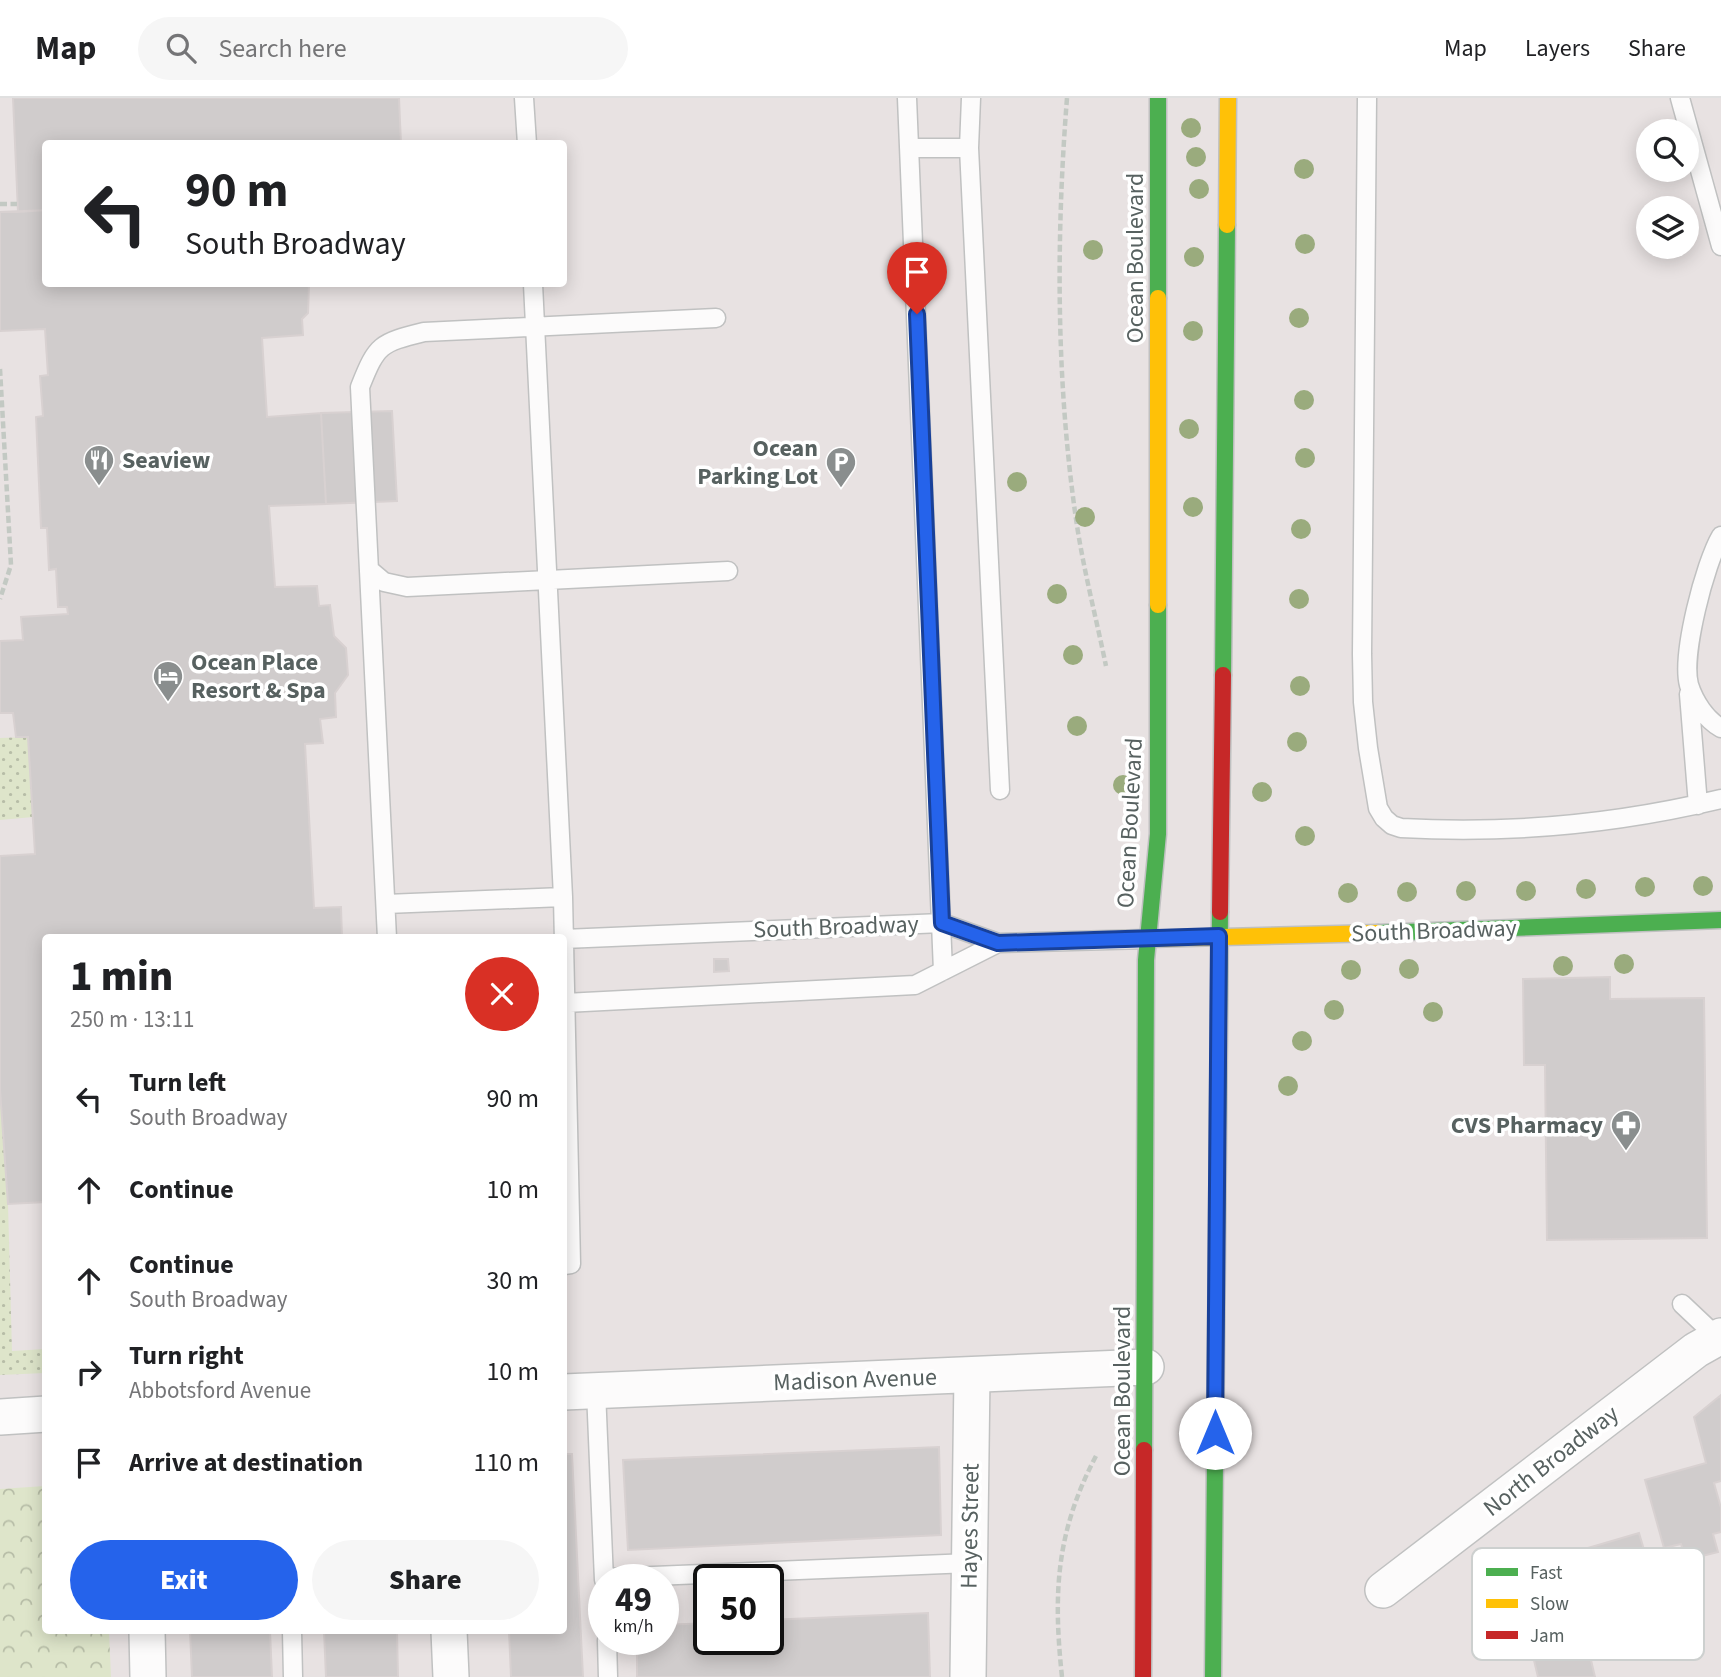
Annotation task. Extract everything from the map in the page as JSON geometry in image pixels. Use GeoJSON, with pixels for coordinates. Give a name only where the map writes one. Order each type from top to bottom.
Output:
{"type":"FeatureCollection","features":[{"type":"Feature","properties":{"kind":"main road","name":"Ocean Boulevard"},"geometry":{"type":"LineString","coordinates":[[1143,1677],[1147,939],[1158,834],[1158,98]]}},
{"type":"Feature","properties":{"kind":"main road"},"geometry":{"type":"LineString","coordinates":[[1213,1677],[1228,98]]}},
{"type":"Feature","properties":{"kind":"main road","name":"South Broadway"},"geometry":{"type":"LineString","coordinates":[[1147,939],[1721,920]]}},
{"type":"Feature","properties":{"kind":"street","name":"North Broadway"},"geometry":{"type":"LineString","coordinates":[[1383,1590],[1696,1350],[1719,1337]]}},
{"type":"Feature","properties":{"kind":"street","name":"Madison Avenue"},"geometry":{"type":"LineString","coordinates":[[580,1392],[1146,1367]]}},
{"type":"Feature","properties":{"kind":"street","name":"Hayes Street"},"geometry":{"type":"LineString","coordinates":[[968,1677],[972,1375]]}},
{"type":"Feature","properties":{"kind":"street"},"geometry":{"type":"LineString","coordinates":[[0,1417],[42,1414]]}},
{"type":"Feature","properties":{"kind":"street"},"geometry":{"type":"LineString","coordinates":[[147,1634],[148,1677]]}},
{"type":"Feature","properties":{"kind":"street"},"geometry":{"type":"LineString","coordinates":[[449,1634],[451,1677]]}},
{"type":"Feature","properties":{"kind":"lane"},"geometry":{"type":"LineString","coordinates":[[524,98],[527,140]]}},
{"type":"Feature","properties":{"kind":"lane"},"geometry":{"type":"LineString","coordinates":[[907,98],[943,971]]}},
{"type":"Feature","properties":{"kind":"lane"},"geometry":{"type":"LineString","coordinates":[[971,98],[969,148],[1000,790]]}},
{"type":"Feature","properties":{"kind":"lane"},"geometry":{"type":"LineString","coordinates":[[1367,98],[1362,654],[1368,748],[1378,807],[1384,818],[1392,825],[1402,828],[1468,830],[1595,823],[1721,799]]}},
{"type":"Feature","properties":{"kind":"lane"},"geometry":{"type":"LineString","coordinates":[[1680,98],[1721,246]]}},
{"type":"Feature","properties":{"kind":"lane"},"geometry":{"type":"LineString","coordinates":[[909,148],[969,148]]}},
{"type":"Feature","properties":{"kind":"lane"},"geometry":{"type":"LineString","coordinates":[[534,287],[564,934]]}},
{"type":"Feature","properties":{"kind":"lane"},"geometry":{"type":"LineString","coordinates":[[387,934],[360,387],[373,355],[392,340],[424,332],[716,318]]}},
{"type":"Feature","properties":{"kind":"lane"},"geometry":{"type":"LineString","coordinates":[[1698,805],[1689,683],[1691,642],[1704,575],[1721,536]]}},
{"type":"Feature","properties":{"kind":"lane"},"geometry":{"type":"LineString","coordinates":[[371,571],[384,582],[407,587],[728,571]]}},
{"type":"Feature","properties":{"kind":"lane"},"geometry":{"type":"LineString","coordinates":[[1689,683],[1698,706],[1721,728]]}},
{"type":"Feature","properties":{"kind":"lane"},"geometry":{"type":"LineString","coordinates":[[386,904],[563,897]]}},
{"type":"Feature","properties":{"kind":"lane","name":"South Broadway"},"geometry":{"type":"LineString","coordinates":[[567,939],[942,923],[998,943]]}},
{"type":"Feature","properties":{"kind":"lane"},"geometry":{"type":"LineString","coordinates":[[567,1003],[915,985],[998,943],[1147,939]]}},
{"type":"Feature","properties":{"kind":"lane"},"geometry":{"type":"LineString","coordinates":[[567,1136],[571,1264],[567,1265]]}},
{"type":"Feature","properties":{"kind":"lane"},"geometry":{"type":"LineString","coordinates":[[1682,1304],[1719,1337]]}},
{"type":"Feature","properties":{"kind":"lane"},"geometry":{"type":"LineString","coordinates":[[580,1392],[602,1564]]}},
{"type":"Feature","properties":{"kind":"lane"},"geometry":{"type":"LineString","coordinates":[[679,1576],[970,1563]]}},
{"type":"Feature","properties":{"kind":"lane"},"geometry":{"type":"LineString","coordinates":[[292,1634],[293,1677]]}},
{"type":"Feature","properties":{"kind":"lane"},"geometry":{"type":"LineString","coordinates":[[607,1655],[608,1677]]}},
{"type":"Feature","properties":{"kind":"path"},"geometry":{"type":"LineString","coordinates":[[1067,98],[1059,260],[1062,374],[1076,520],[1107,666]]}},
{"type":"Feature","properties":{"kind":"path"},"geometry":{"type":"LineString","coordinates":[[0,204],[17,204]]}},
{"type":"Feature","properties":{"kind":"path"},"geometry":{"type":"LineString","coordinates":[[0,369],[11,565],[0,598]]}},
{"type":"Feature","properties":{"kind":"path"},"geometry":{"type":"LineString","coordinates":[[1062,1677],[1057,1593],[1060,1555],[1069,1517],[1096,1456]]}},
{"type":"Feature","properties":{"kind":"green space"},"geometry":{"type":"Polygon","coordinates":[[[28,737],[33,817],[0,820],[0,738],[28,737]]]}},
{"type":"Feature","properties":{"kind":"green space"},"geometry":{"type":"Polygon","coordinates":[[[0,1090],[8,1204],[12,1351],[42,1349],[42,1373],[0,1375],[0,1090]]]}},
{"type":"Feature","properties":{"kind":"green space"},"geometry":{"type":"Polygon","coordinates":[[[42,1486],[42,1634],[109,1634],[111,1677],[0,1677],[0,1489],[42,1486]]]}},
{"type":"Feature","properties":{"kind":"building"},"geometry":{"type":"Polygon","coordinates":[[[13,98],[399,98],[401,140],[42,140],[42,210],[18,212],[13,98]]]}},
{"type":"Feature","properties":{"kind":"building","name":"Ocean Place Resort & Spa"},"geometry":{"type":"Polygon","coordinates":[[[42,210],[42,287],[309,287],[308,313],[302,319],[303,335],[262,338],[267,417],[321,413],[326,504],[269,506],[275,587],[317,586],[319,606],[330,605],[334,636],[346,648],[348,675],[335,693],[336,717],[320,719],[323,743],[305,744],[314,908],[341,907],[342,934],[42,934],[42,1202],[8,1204],[0,1090],[0,856],[35,854],[28,737],[16,737],[13,713],[0,713],[0,641],[23,640],[21,617],[68,614],[67,607],[58,607],[56,569],[49,570],[47,528],[41,528],[36,417],[43,416],[40,376],[48,375],[45,329],[0,331],[0,212],[42,210]]]}},
{"type":"Feature","properties":{"kind":"building"},"geometry":{"type":"Polygon","coordinates":[[[392,411],[397,501],[326,504],[321,413],[392,411]]]}},
{"type":"Feature","properties":{"kind":"building"},"geometry":{"type":"Polygon","coordinates":[[[714,959],[728,959],[729,971],[714,972],[714,959]]]}},
{"type":"Feature","properties":{"kind":"building","name":"CVS Pharmacy"},"geometry":{"type":"Polygon","coordinates":[[[1610,977],[1610,999],[1704,998],[1707,1238],[1547,1240],[1545,1065],[1524,1065],[1523,979],[1610,977]]]}},
{"type":"Feature","properties":{"kind":"building"},"geometry":{"type":"Polygon","coordinates":[[[1721,1395],[1721,1481],[1714,1483],[1721,1508],[1721,1532],[1713,1534],[1718,1552],[1704,1556],[1704,1548],[1682,1548],[1681,1544],[1664,1548],[1645,1480],[1706,1463],[1694,1417],[1721,1395]]]}},
{"type":"Feature","properties":{"kind":"building"},"geometry":{"type":"Polygon","coordinates":[[[939,1447],[941,1535],[628,1550],[623,1460],[939,1447]]]}},
{"type":"Feature","properties":{"kind":"building"},"geometry":{"type":"Polygon","coordinates":[[[567,1454],[572,1454],[583,1677],[511,1677],[509,1634],[567,1634],[567,1454]]]}},
{"type":"Feature","properties":{"kind":"building"},"geometry":{"type":"Polygon","coordinates":[[[1639,1533],[1643,1548],[1588,1548],[1639,1533]]]}},
{"type":"Feature","properties":{"kind":"building"},"geometry":{"type":"Polygon","coordinates":[[[928,1613],[930,1677],[637,1677],[637,1655],[679,1655],[679,1624],[693,1624],[693,1655],[784,1655],[784,1619],[928,1613]]]}},
{"type":"Feature","properties":{"kind":"building"},"geometry":{"type":"Polygon","coordinates":[[[190,1634],[270,1634],[272,1677],[192,1677],[190,1634]]]}},
{"type":"Feature","properties":{"kind":"building"},"geometry":{"type":"Polygon","coordinates":[[[324,1634],[397,1634],[398,1677],[326,1677],[324,1634]]]}},
{"type":"Feature","properties":{"kind":"building"},"geometry":{"type":"Polygon","coordinates":[[[1534,1660],[1591,1660],[1595,1677],[1538,1677],[1534,1660]]]}},
{"type":"Feature","properties":{"kind":"traffic: fast"},"geometry":{"type":"LineString","coordinates":[[1158,98],[1158,298]]}},
{"type":"Feature","properties":{"kind":"traffic: fast"},"geometry":{"type":"LineString","coordinates":[[1223,675],[1227,225]]}},
{"type":"Feature","properties":{"kind":"traffic: fast"},"geometry":{"type":"LineString","coordinates":[[1144,1450],[1146,960],[1158,834],[1158,605]]}},
{"type":"Feature","properties":{"kind":"traffic: fast"},"geometry":{"type":"LineString","coordinates":[[1213,1677],[1220,912]]}},
{"type":"Feature","properties":{"kind":"traffic: fast"},"geometry":{"type":"LineString","coordinates":[[1378,933],[1721,920]]}},
{"type":"Feature","properties":{"kind":"traffic: slow"},"geometry":{"type":"LineString","coordinates":[[1227,225],[1228,98]]}},
{"type":"Feature","properties":{"kind":"traffic: slow"},"geometry":{"type":"LineString","coordinates":[[1158,298],[1158,605]]}},
{"type":"Feature","properties":{"kind":"traffic: slow"},"geometry":{"type":"LineString","coordinates":[[1147,939],[1378,933]]}},
{"type":"Feature","properties":{"kind":"traffic: jam"},"geometry":{"type":"LineString","coordinates":[[1220,912],[1223,675]]}},
{"type":"Feature","properties":{"kind":"traffic: jam"},"geometry":{"type":"LineString","coordinates":[[1143,1677],[1144,1450]]}},
{"type":"Feature","properties":{"kind":"place","name":"Seaview"},"geometry":{"type":"Point","coordinates":[99,487]}},
{"type":"Feature","properties":{"kind":"place","name":"Ocean Parking Lot"},"geometry":{"type":"Point","coordinates":[841,489]}},
{"type":"Feature","properties":{"kind":"place","name":"Ocean Place Resort & Spa"},"geometry":{"type":"Point","coordinates":[168,703]}},
{"type":"Feature","properties":{"kind":"place","name":"CVS Pharmacy"},"geometry":{"type":"Point","coordinates":[1626,1152]}},
{"type":"Feature","properties":{"kind":"route"},"geometry":{"type":"LineString","coordinates":[[917,314],[942,923],[998,943],[1219,936],[1215,1433]]}}]}
